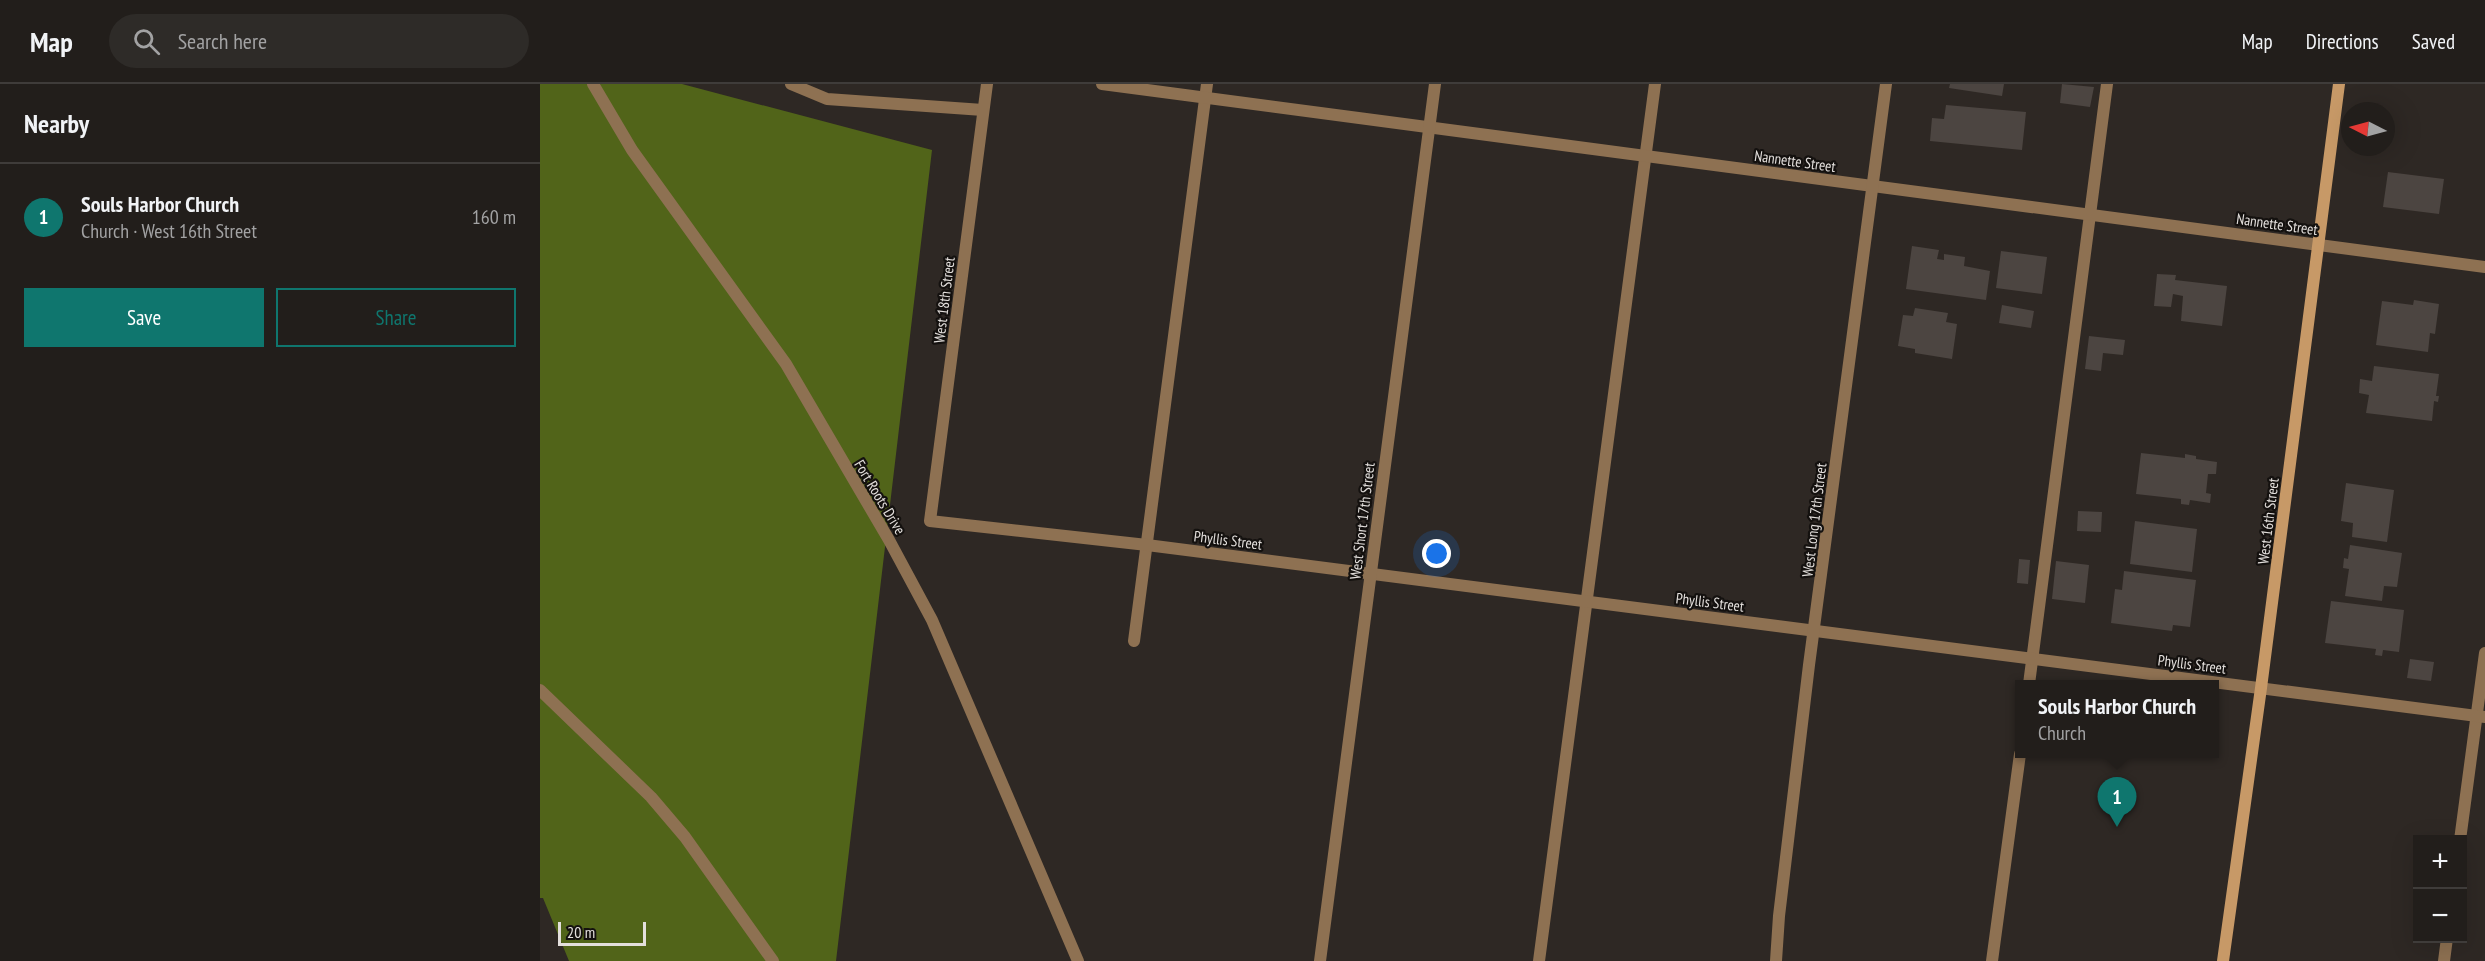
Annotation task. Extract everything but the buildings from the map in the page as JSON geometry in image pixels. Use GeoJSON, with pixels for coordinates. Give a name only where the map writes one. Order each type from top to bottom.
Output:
{"type":"FeatureCollection","features":[{"type":"Feature","properties":{"kind":"street","name":"Fort Roots Drive"},"geometry":{"type":"LineString","coordinates":[[593,84],[632,150],[786,364],[889,540],[932,620],[1078,961]]}},
{"type":"Feature","properties":{"kind":"street"},"geometry":{"type":"LineString","coordinates":[[791,84],[827,99],[983,110]]}},
{"type":"Feature","properties":{"kind":"street","name":"West 18th Street"},"geometry":{"type":"LineString","coordinates":[[930,521],[987,84]]}},
{"type":"Feature","properties":{"kind":"street","name":"Nannette Street"},"geometry":{"type":"LineString","coordinates":[[1102,84],[2485,267]]}},
{"type":"Feature","properties":{"kind":"street"},"geometry":{"type":"LineString","coordinates":[[1134,641],[1207,84]]}},
{"type":"Feature","properties":{"kind":"street","name":"West Short 17th Street"},"geometry":{"type":"LineString","coordinates":[[1320,961],[1435,84]]}},
{"type":"Feature","properties":{"kind":"street"},"geometry":{"type":"LineString","coordinates":[[1539,961],[1655,84]]}},
{"type":"Feature","properties":{"kind":"street","name":"West Long 17th Street"},"geometry":{"type":"LineString","coordinates":[[1776,961],[1779,916],[1814,631],[1886,84]]}},
{"type":"Feature","properties":{"kind":"street"},"geometry":{"type":"LineString","coordinates":[[2029,680],[2107,84]]}},
{"type":"Feature","properties":{"kind":"street","name":"West 16th Street"},"geometry":{"type":"LineString","coordinates":[[2223,961],[2261,688],[2339,84]]}},
{"type":"Feature","properties":{"kind":"street","name":"Phyllis Street"},"geometry":{"type":"LineString","coordinates":[[930,521],[1371,573],[2198,680]]}},
{"type":"Feature","properties":{"kind":"street"},"geometry":{"type":"LineString","coordinates":[[2461,835],[2481,717],[2485,653]]}},
{"type":"Feature","properties":{"kind":"street","name":"Phyllis Street"},"geometry":{"type":"LineString","coordinates":[[2219,683],[2481,717]]}},
{"type":"Feature","properties":{"kind":"street"},"geometry":{"type":"LineString","coordinates":[[540,690],[644,790],[686,837],[773,961]]}},
{"type":"Feature","properties":{"kind":"street"},"geometry":{"type":"LineString","coordinates":[[1992,961],[2019,758]]}},
{"type":"Feature","properties":{"kind":"street"},"geometry":{"type":"LineString","coordinates":[[2444,961],[2446,943]]}},
{"type":"Feature","properties":{"kind":"green space"},"geometry":{"type":"Polygon","coordinates":[[[540,84],[682,84],[932,150],[836,961],[569,961],[543,898],[540,898],[540,84]]]}},
{"type":"Feature","properties":{"kind":"place","name":"Souls Harbor Church"},"geometry":{"type":"Point","coordinates":[2117,827]}}]}
